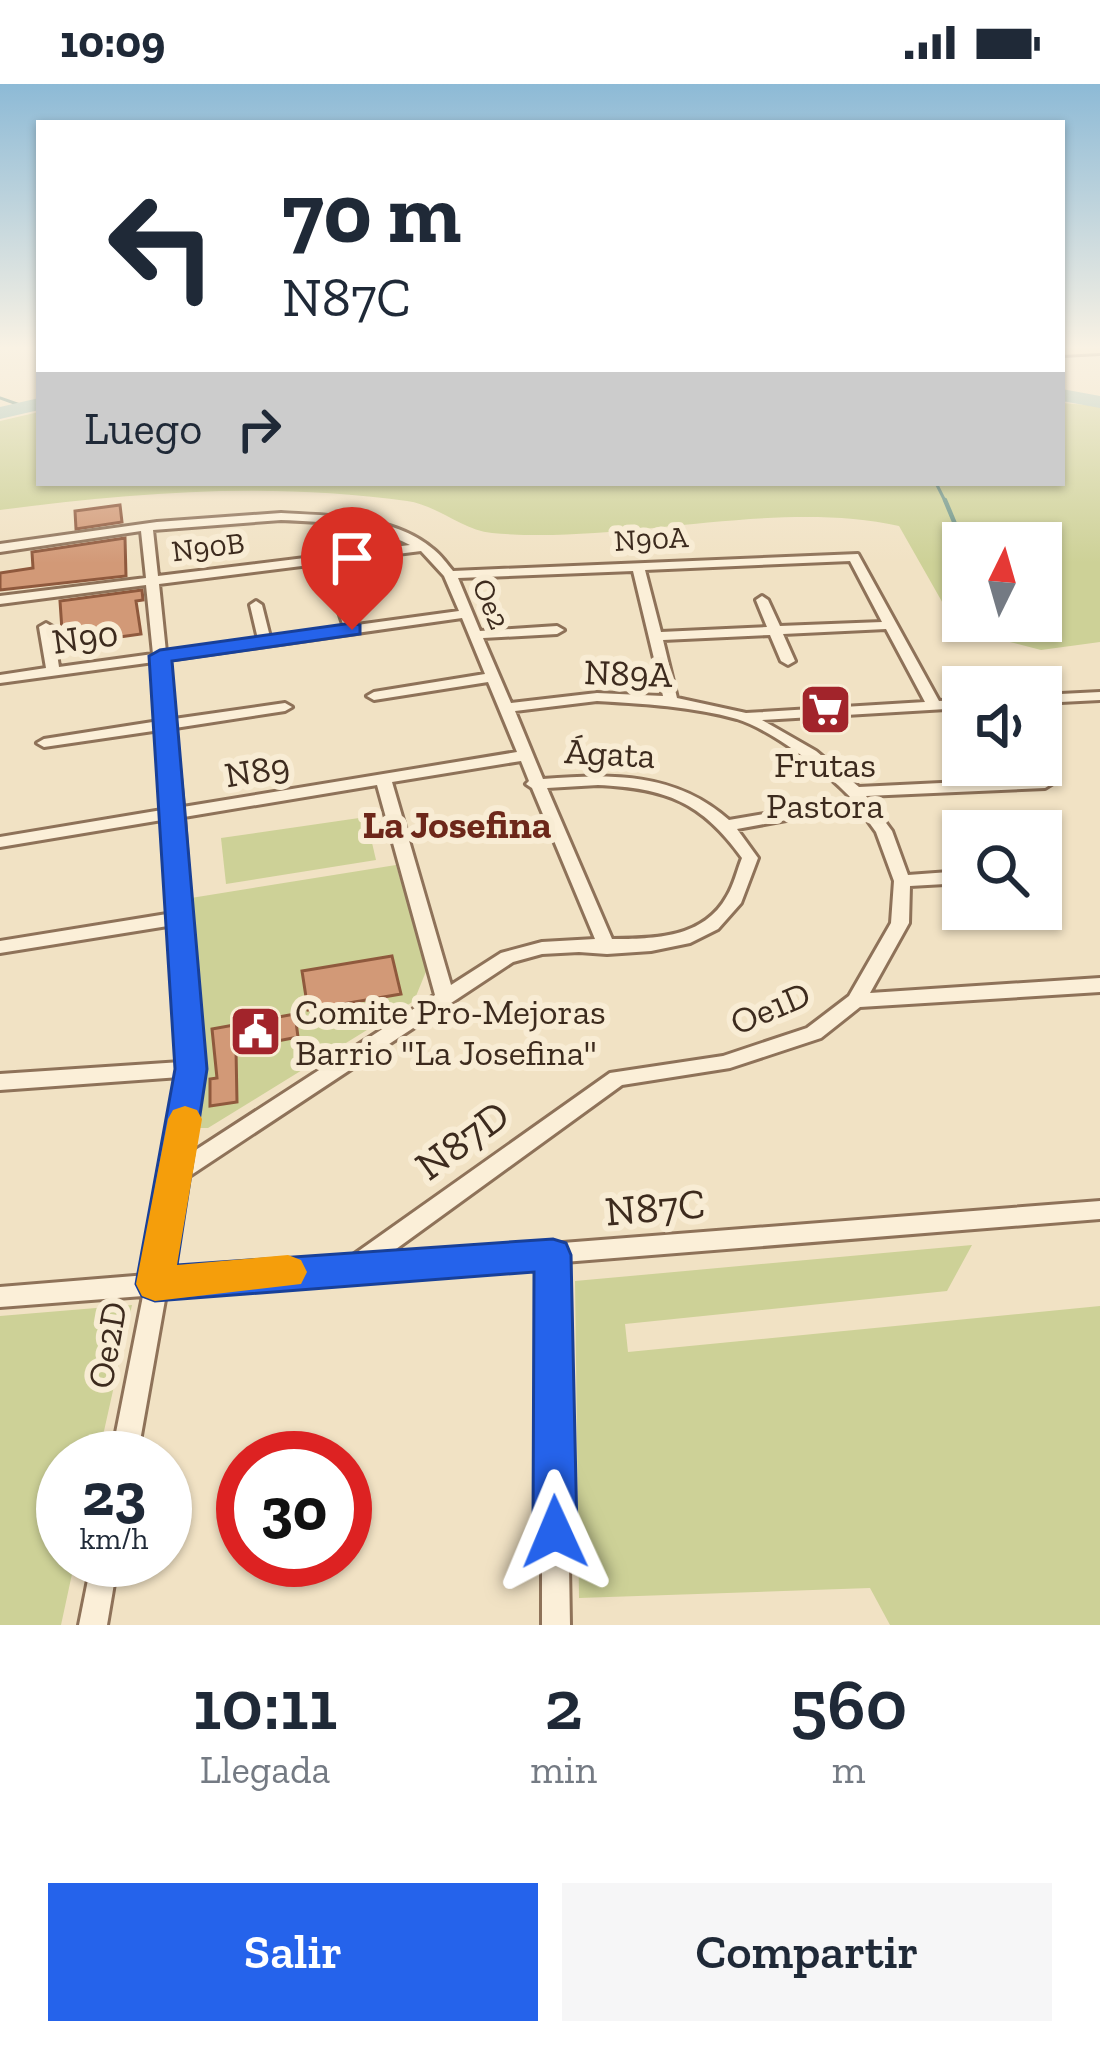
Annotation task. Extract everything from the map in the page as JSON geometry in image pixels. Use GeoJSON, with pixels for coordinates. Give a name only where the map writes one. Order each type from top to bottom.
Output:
{"type":"FeatureCollection","features":[{"type":"Feature","properties":{"kind":"street","name":"Oe2"},"geometry":{"type":"LineString","coordinates":[[0,548],[147,530],[318,517],[369,524],[424,547],[450,575],[508,708],[534,784],[607,948]]}},
{"type":"Feature","properties":{"kind":"street","name":"Oe2D"},"geometry":{"type":"LineString","coordinates":[[129,1431],[178,1172],[191,1069],[176,813],[147,530]]}},
{"type":"Feature","properties":{"kind":"street","name":"N90B"},"geometry":{"type":"LineString","coordinates":[[0,600],[424,547]]}},
{"type":"Feature","properties":{"kind":"street","name":"N90A"},"geometry":{"type":"LineString","coordinates":[[450,575],[854,557],[892,626]]}},
{"type":"Feature","properties":{"kind":"street"},"geometry":{"type":"LineString","coordinates":[[638,567],[670,701]]}},
{"type":"Feature","properties":{"kind":"street"},"geometry":{"type":"LineString","coordinates":[[338,591],[352,630]]}},
{"type":"Feature","properties":{"kind":"street"},"geometry":{"type":"LineString","coordinates":[[762,600],[788,661]]}},
{"type":"Feature","properties":{"kind":"street"},"geometry":{"type":"LineString","coordinates":[[256,604],[266,642]]}},
{"type":"Feature","properties":{"kind":"street","name":"N90"},"geometry":{"type":"LineString","coordinates":[[0,680],[464,614]]}},
{"type":"Feature","properties":{"kind":"street"},"geometry":{"type":"LineString","coordinates":[[656,636],[892,626],[934,706]]}},
{"type":"Feature","properties":{"kind":"street"},"geometry":{"type":"LineString","coordinates":[[46,627],[52,672]]}},
{"type":"Feature","properties":{"kind":"street"},"geometry":{"type":"LineString","coordinates":[[474,635],[557,630]]}},
{"type":"Feature","properties":{"kind":"street"},"geometry":{"type":"LineString","coordinates":[[374,696],[493,677]]}},
{"type":"Feature","properties":{"kind":"street"},"geometry":{"type":"LineString","coordinates":[[1062,699],[1100,696]]}},
{"type":"Feature","properties":{"kind":"street","name":"N89A"},"geometry":{"type":"LineString","coordinates":[[508,708],[597,697],[670,701],[746,717],[942,705]]}},
{"type":"Feature","properties":{"kind":"street"},"geometry":{"type":"LineString","coordinates":[[44,743],[285,707]]}},
{"type":"Feature","properties":{"kind":"street","name":"N89A"},"geometry":{"type":"LineString","coordinates":[[746,717],[811,754],[858,797]]}},
{"type":"Feature","properties":{"kind":"street","name":"N89"},"geometry":{"type":"LineString","coordinates":[[0,842],[523,755]]}},
{"type":"Feature","properties":{"kind":"street"},"geometry":{"type":"LineString","coordinates":[[383,779],[445,998]]}},
{"type":"Feature","properties":{"kind":"street","name":"Ágata"},"geometry":{"type":"LineString","coordinates":[[534,784],[597,779],[662,786],[707,804],[730,825]]}},
{"type":"Feature","properties":{"kind":"street"},"geometry":{"type":"LineString","coordinates":[[178,1172],[520,952],[558,945],[658,945],[710,928],[741,898],[750,857],[730,825],[858,797],[1005,786]]}},
{"type":"Feature","properties":{"kind":"street"},"geometry":{"type":"LineString","coordinates":[[858,797],[884,831],[902,881],[942,878]]}},
{"type":"Feature","properties":{"kind":"street","name":"Oe1D"},"geometry":{"type":"LineString","coordinates":[[617,1078],[723,1063],[814,1033],[856,1001],[900,923],[902,881]]}},
{"type":"Feature","properties":{"kind":"street"},"geometry":{"type":"LineString","coordinates":[[0,947],[180,918]]}},
{"type":"Feature","properties":{"kind":"street"},"geometry":{"type":"LineString","coordinates":[[856,1001],[1100,985]]}},
{"type":"Feature","properties":{"kind":"street"},"geometry":{"type":"LineString","coordinates":[[0,1082],[191,1069]]}},
{"type":"Feature","properties":{"kind":"street","name":"N87D"},"geometry":{"type":"LineString","coordinates":[[353,1266],[617,1078]]}},
{"type":"Feature","properties":{"kind":"street","name":"N87C"},"geometry":{"type":"LineString","coordinates":[[0,1297],[1100,1210]]}},
{"type":"Feature","properties":{"kind":"street"},"geometry":{"type":"LineString","coordinates":[[553,1255],[556,1625]]}},
{"type":"Feature","properties":{"kind":"street"},"geometry":{"type":"LineString","coordinates":[[93,1625],[100,1587]]}},
{"type":"Feature","properties":{"kind":"green space"},"geometry":{"type":"Polygon","coordinates":[[[5,420],[36,420],[36,486],[1065,486],[1065,420],[1100,420],[1100,642],[1041,650],[1010,642],[1062,642],[1062,522],[942,522],[942,602],[899,526],[851,519],[750,519],[594,533],[492,533],[407,501],[254,491],[153,494],[0,510],[0,421],[5,420]]]}},
{"type":"Feature","properties":{"kind":"green space"},"geometry":{"type":"Polygon","coordinates":[[[366,817],[376,860],[226,884],[221,838],[366,817]]]}},
{"type":"Feature","properties":{"kind":"green space"},"geometry":{"type":"Polygon","coordinates":[[[396,865],[427,969],[414,1001],[208,1128],[193,1128],[203,1056],[191,898],[396,865]]]}},
{"type":"Feature","properties":{"kind":"green space"},"geometry":{"type":"Polygon","coordinates":[[[972,1245],[947,1291],[625,1324],[628,1352],[1100,1306],[1100,1625],[890,1625],[870,1588],[579,1598],[575,1281],[972,1245]]]}},
{"type":"Feature","properties":{"kind":"green space"},"geometry":{"type":"Polygon","coordinates":[[[132,1305],[104,1431],[36,1431],[36,1587],[69,1587],[61,1625],[0,1625],[0,1316],[132,1305]]]}},
{"type":"Feature","properties":{"kind":"building"},"geometry":{"type":"Polygon","coordinates":[[[120,505],[122,522],[76,529],[75,511],[120,505]]]}},
{"type":"Feature","properties":{"kind":"building"},"geometry":{"type":"Polygon","coordinates":[[[125,538],[126,576],[0,590],[0,573],[33,568],[32,552],[125,538]]]}},
{"type":"Feature","properties":{"kind":"building"},"geometry":{"type":"Polygon","coordinates":[[[142,590],[143,600],[136,601],[141,634],[63,645],[60,601],[142,590]]]}},
{"type":"Feature","properties":{"kind":"building"},"geometry":{"type":"Polygon","coordinates":[[[392,956],[401,994],[308,1010],[302,971],[392,956]]]}},
{"type":"Feature","properties":{"kind":"building"},"geometry":{"type":"Polygon","coordinates":[[[295,1014],[298,1037],[236,1049],[237,1102],[210,1106],[210,1079],[217,1078],[212,1029],[295,1014]]]}},
{"type":"Feature","properties":{"kind":"waterway"},"geometry":{"type":"LineString","coordinates":[[938,486],[946,503]]}},
{"type":"Feature","properties":{"kind":"waterway"},"geometry":{"type":"LineString","coordinates":[[945,500],[954,522]]}},
{"type":"Feature","properties":{"kind":"slow traffic"},"geometry":{"type":"LineString","coordinates":[[185,1119],[155,1284],[288,1272]]}},
{"type":"Feature","properties":{"kind":"place","name":"Frutas Pastora"},"geometry":{"type":"Point","coordinates":[825,709]}},
{"type":"Feature","properties":{"kind":"place","name":"Comite Pro-Mejoras Barrio \"La Josefina\""},"geometry":{"type":"Point","coordinates":[256,1032]}},
{"type":"Feature","properties":{"kind":"district","name":"La Josefina"},"geometry":{"type":"Point","coordinates":[457,824]}},
{"type":"Feature","properties":{"kind":"route"},"geometry":{"type":"LineString","coordinates":[[352,630],[160,656],[176,813],[191,1069],[178,1172],[155,1284],[553,1255],[555,1532]]}}]}
